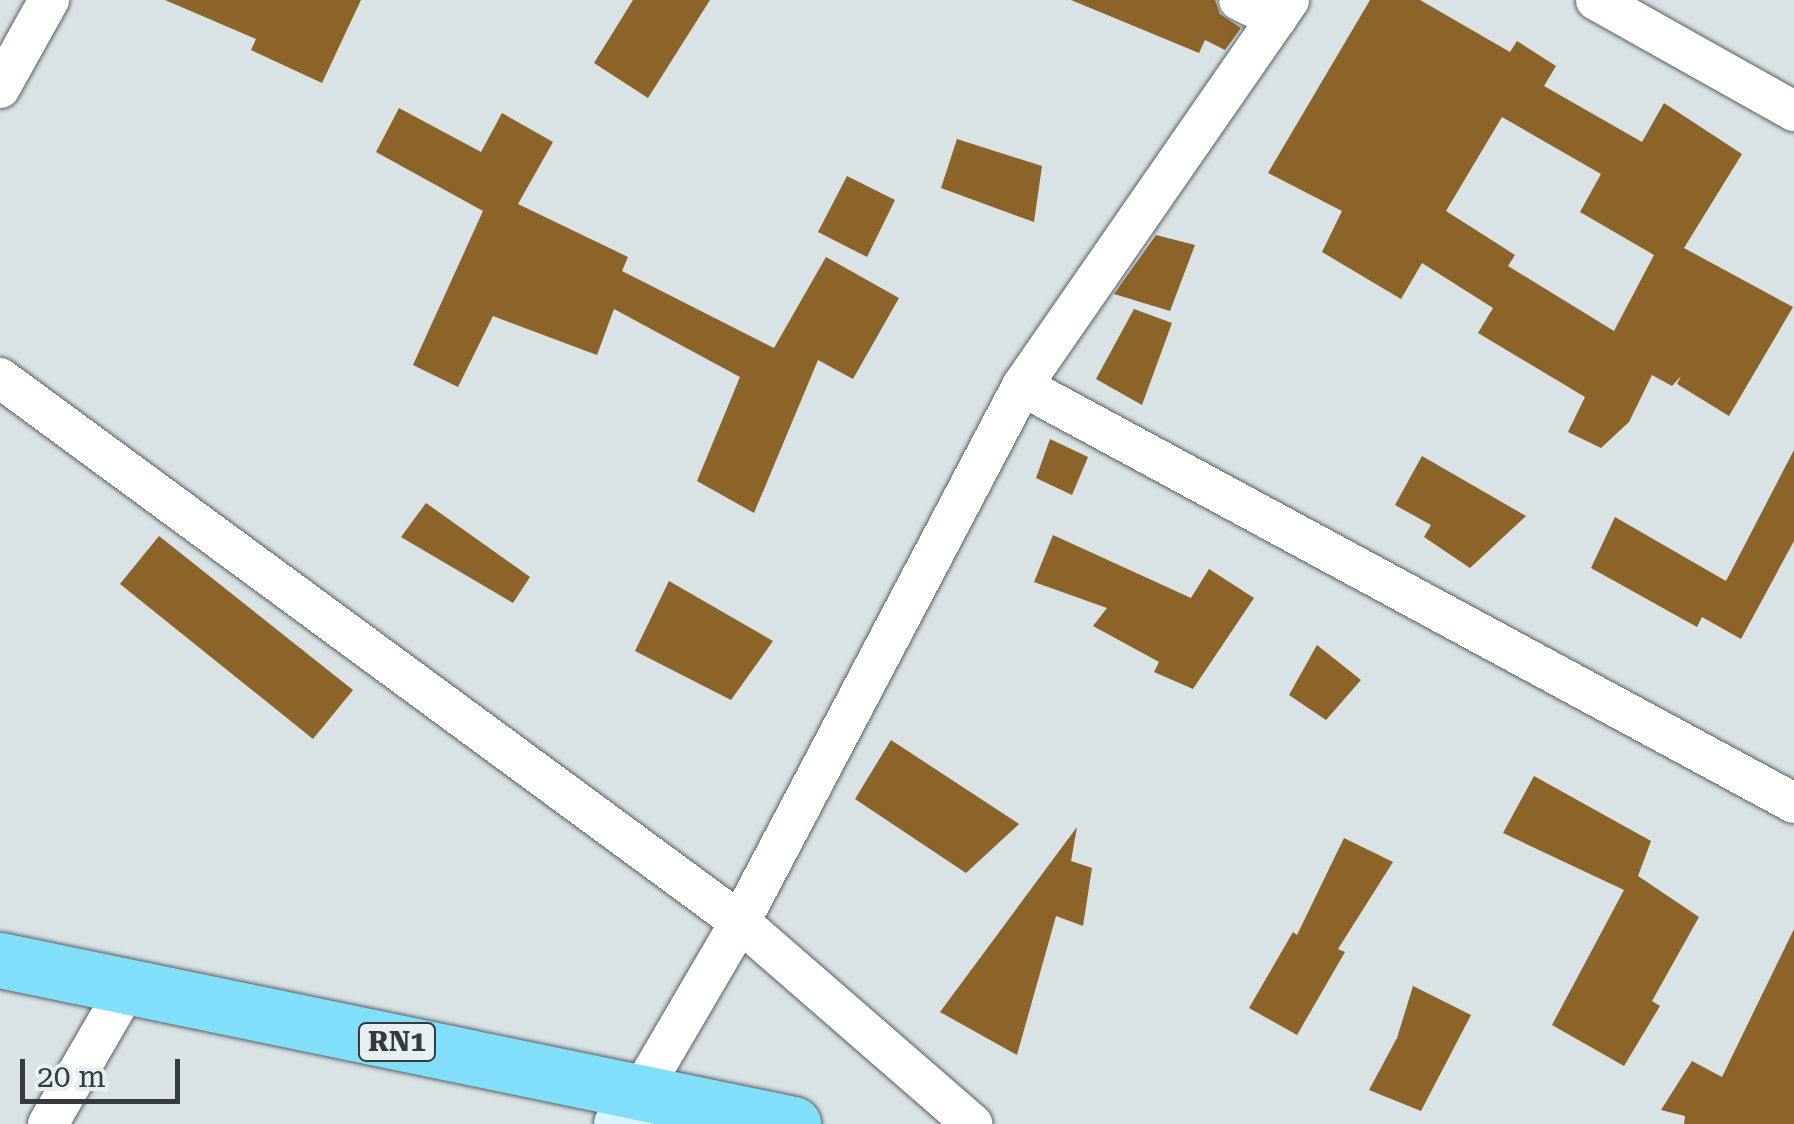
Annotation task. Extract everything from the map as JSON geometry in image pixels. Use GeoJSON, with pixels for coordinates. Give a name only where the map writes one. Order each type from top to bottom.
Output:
{"type":"FeatureCollection","features":[{"type":"Feature","properties":{"kind":"highway","name":"RN1"},"geometry":{"type":"LineString","coordinates":[[0,960],[128,986],[630,1108],[793,1124]]}},
{"type":"Feature","properties":{"kind":"street"},"geometry":{"type":"LineString","coordinates":[[0,88],[49,0]]}},
{"type":"Feature","properties":{"kind":"street"},"geometry":{"type":"LineString","coordinates":[[630,1108],[740,922],[1022,386],[1283,10],[1239,0]]}},
{"type":"Feature","properties":{"kind":"street"},"geometry":{"type":"LineString","coordinates":[[1596,0],[1794,111]]}},
{"type":"Feature","properties":{"kind":"street"},"geometry":{"type":"LineString","coordinates":[[0,378],[740,922],[972,1124]]}},
{"type":"Feature","properties":{"kind":"street"},"geometry":{"type":"LineString","coordinates":[[1022,386],[1794,802]]}},
{"type":"Feature","properties":{"kind":"street"},"geometry":{"type":"LineString","coordinates":[[48,1124],[128,986]]}},
{"type":"Feature","properties":{"kind":"building"},"geometry":{"type":"Polygon","coordinates":[[[165,0],[361,0],[322,83],[251,50],[256,39],[165,0]]]}},
{"type":"Feature","properties":{"kind":"building"},"geometry":{"type":"Polygon","coordinates":[[[633,0],[710,0],[648,98],[594,63],[633,0]]]}},
{"type":"Feature","properties":{"kind":"building"},"geometry":{"type":"Polygon","coordinates":[[[1071,0],[1215,0],[1220,14],[1241,28],[1225,50],[1205,40],[1199,53],[1071,0]]]}},
{"type":"Feature","properties":{"kind":"building"},"geometry":{"type":"Polygon","coordinates":[[[1370,0],[1420,0],[1510,52],[1517,41],[1556,66],[1544,86],[1642,142],[1664,103],[1742,154],[1684,248],[1793,307],[1729,416],[1677,384],[1681,376],[1672,386],[1652,375],[1629,422],[1601,448],[1568,432],[1585,397],[1478,333],[1493,308],[1422,263],[1401,299],[1322,252],[1342,211],[1268,173],[1370,0]],[[1502,117],[1446,211],[1515,255],[1508,266],[1614,331],[1654,255],[1580,212],[1601,174],[1502,117]]]}},
{"type":"Feature","properties":{"kind":"building"},"geometry":{"type":"Polygon","coordinates":[[[399,108],[481,152],[502,113],[553,142],[518,204],[628,257],[622,271],[774,348],[826,257],[899,298],[853,379],[818,360],[754,513],[697,481],[740,377],[614,309],[597,355],[493,316],[458,387],[413,365],[483,211],[376,152],[399,108]]]}},
{"type":"Feature","properties":{"kind":"building"},"geometry":{"type":"Polygon","coordinates":[[[957,139],[1042,166],[1034,222],[941,188],[957,139]]]}},
{"type":"Feature","properties":{"kind":"building"},"geometry":{"type":"Polygon","coordinates":[[[847,176],[895,200],[867,257],[818,232],[847,176]]]}},
{"type":"Feature","properties":{"kind":"building"},"geometry":{"type":"Polygon","coordinates":[[[1156,235],[1195,245],[1170,311],[1114,294],[1156,235]]]}},
{"type":"Feature","properties":{"kind":"building"},"geometry":{"type":"Polygon","coordinates":[[[1134,309],[1172,323],[1142,405],[1096,379],[1134,309]]]}},
{"type":"Feature","properties":{"kind":"building"},"geometry":{"type":"Polygon","coordinates":[[[1050,439],[1088,457],[1072,495],[1036,478],[1050,439]]]}},
{"type":"Feature","properties":{"kind":"building"},"geometry":{"type":"Polygon","coordinates":[[[1794,450],[1794,541],[1741,639],[1702,617],[1697,627],[1591,568],[1615,517],[1726,581],[1794,450]]]}},
{"type":"Feature","properties":{"kind":"building"},"geometry":{"type":"Polygon","coordinates":[[[1422,456],[1526,516],[1470,568],[1424,537],[1431,525],[1395,505],[1422,456]]]}},
{"type":"Feature","properties":{"kind":"building"},"geometry":{"type":"Polygon","coordinates":[[[426,503],[530,577],[513,603],[401,537],[426,503]]]}},
{"type":"Feature","properties":{"kind":"building"},"geometry":{"type":"Polygon","coordinates":[[[1053,535],[1191,598],[1209,569],[1254,598],[1193,689],[1154,672],[1159,662],[1093,626],[1107,608],[1034,582],[1053,535]]]}},
{"type":"Feature","properties":{"kind":"building"},"geometry":{"type":"Polygon","coordinates":[[[159,536],[353,690],[313,739],[120,584],[159,536]]]}},
{"type":"Feature","properties":{"kind":"building"},"geometry":{"type":"Polygon","coordinates":[[[669,581],[773,641],[731,700],[635,651],[669,581]]]}},
{"type":"Feature","properties":{"kind":"building"},"geometry":{"type":"Polygon","coordinates":[[[1317,645],[1361,680],[1326,720],[1289,695],[1317,645]]]}},
{"type":"Feature","properties":{"kind":"building"},"geometry":{"type":"Polygon","coordinates":[[[891,740],[1019,824],[966,873],[855,799],[891,740]]]}},
{"type":"Feature","properties":{"kind":"building"},"geometry":{"type":"Polygon","coordinates":[[[1534,776],[1651,841],[1638,876],[1699,917],[1652,1001],[1660,1006],[1624,1066],[1552,1025],[1624,890],[1503,833],[1534,776]]]}},
{"type":"Feature","properties":{"kind":"building"},"geometry":{"type":"Polygon","coordinates":[[[1077,827],[1071,861],[1092,868],[1083,926],[1056,916],[1017,1055],[940,1012],[1077,827]]]}},
{"type":"Feature","properties":{"kind":"building"},"geometry":{"type":"Polygon","coordinates":[[[1344,838],[1393,862],[1338,949],[1345,952],[1297,1035],[1249,1008],[1293,932],[1297,935],[1344,838]]]}},
{"type":"Feature","properties":{"kind":"building"},"geometry":{"type":"Polygon","coordinates":[[[1794,929],[1794,1124],[1684,1124],[1685,1116],[1661,1110],[1692,1061],[1722,1077],[1794,929]]]}},
{"type":"Feature","properties":{"kind":"building"},"geometry":{"type":"Polygon","coordinates":[[[1413,986],[1471,1015],[1421,1111],[1369,1090],[1397,1038],[1413,986]]]}}]}
